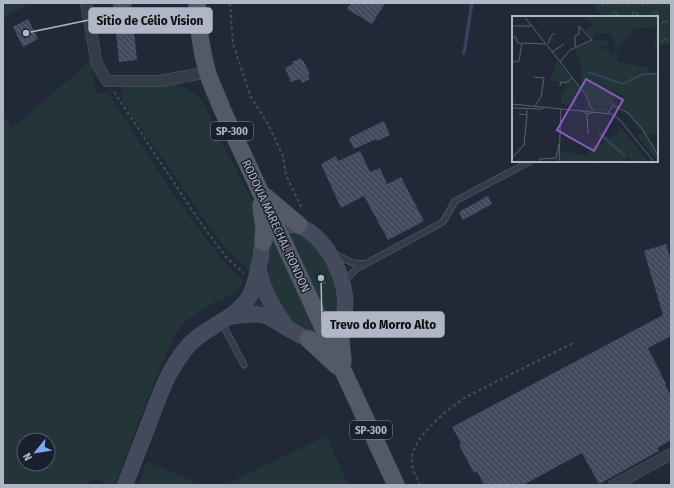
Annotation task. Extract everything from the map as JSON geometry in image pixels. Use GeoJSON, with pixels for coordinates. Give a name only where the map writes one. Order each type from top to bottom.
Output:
{"type":"FeatureCollection","features":[{"type":"Feature","properties":{"kind":"main road","name":"RODOVIA MARECHAL RONDON"},"geometry":{"type":"LineString","coordinates":[[197,3],[200,38],[208,72],[228,123],[396,485]]}},
{"type":"Feature","properties":{"kind":"main road"},"geometry":{"type":"LineString","coordinates":[[259,189],[275,206],[302,220],[328,251],[342,284],[346,304],[341,324],[341,343],[345,375]]}},
{"type":"Feature","properties":{"kind":"main road"},"geometry":{"type":"LineString","coordinates":[[125,485],[156,404],[176,362],[194,339],[239,309],[249,297],[257,274],[263,242],[264,229],[259,189]]}},
{"type":"Feature","properties":{"kind":"main road"},"geometry":{"type":"LineString","coordinates":[[263,242],[277,229],[302,220]]}},
{"type":"Feature","properties":{"kind":"main road"},"geometry":{"type":"LineString","coordinates":[[257,274],[264,285],[277,313],[286,326]]}},
{"type":"Feature","properties":{"kind":"main road"},"geometry":{"type":"LineString","coordinates":[[225,319],[253,314],[275,319],[308,339],[345,375]]}},
{"type":"Feature","properties":{"kind":"main road"},"geometry":{"type":"LineString","coordinates":[[308,339],[316,340],[328,337],[341,324]]}},
{"type":"Feature","properties":{"kind":"street"},"geometry":{"type":"LineString","coordinates":[[86,3],[97,64],[107,81],[160,81],[208,72]]}},
{"type":"Feature","properties":{"kind":"street"},"geometry":{"type":"LineString","coordinates":[[614,485],[671,454]]}},
{"type":"Feature","properties":{"kind":"lane"},"geometry":{"type":"LineString","coordinates":[[342,284],[350,274],[366,264],[443,222],[455,201],[529,162]]}},
{"type":"Feature","properties":{"kind":"lane"},"geometry":{"type":"LineString","coordinates":[[328,251],[353,263],[366,264]]}},
{"type":"Feature","properties":{"kind":"lane"},"geometry":{"type":"LineString","coordinates":[[225,319],[244,365]]}},
{"type":"Feature","properties":{"kind":"path"},"geometry":{"type":"LineString","coordinates":[[230,3],[233,44],[251,97],[268,124],[283,156],[286,175],[302,220]]}},
{"type":"Feature","properties":{"kind":"path"},"geometry":{"type":"LineString","coordinates":[[107,81],[200,222],[226,256],[245,273],[257,274]]}},
{"type":"Feature","properties":{"kind":"path"},"geometry":{"type":"LineString","coordinates":[[420,485],[413,468],[412,455],[421,437],[451,407],[575,342]]}},
{"type":"Feature","properties":{"kind":"green space"},"geometry":{"type":"Polygon","coordinates":[[[3,3],[33,3],[3,18],[3,3]]]}},
{"type":"Feature","properties":{"kind":"green space"},"geometry":{"type":"Polygon","coordinates":[[[594,3],[671,3],[671,43],[658,46],[658,16],[601,16],[594,3]]]}},
{"type":"Feature","properties":{"kind":"green space"},"geometry":{"type":"Polygon","coordinates":[[[91,60],[96,94],[108,93],[176,199],[222,260],[244,281],[234,294],[195,314],[183,324],[173,338],[146,402],[115,485],[108,485],[95,479],[85,485],[3,485],[3,113],[12,129],[91,60]]]}},
{"type":"Feature","properties":{"kind":"green space"},"geometry":{"type":"Polygon","coordinates":[[[172,84],[183,87],[196,95],[207,109],[216,131],[256,208],[259,220],[254,276],[222,244],[130,113],[121,97],[121,92],[128,85],[172,84]]]}},
{"type":"Feature","properties":{"kind":"green space"},"geometry":{"type":"Polygon","coordinates":[[[290,230],[312,238],[342,290],[337,322],[314,335],[252,310],[249,303],[267,244],[290,230]]]}},
{"type":"Feature","properties":{"kind":"green space"},"geometry":{"type":"Polygon","coordinates":[[[326,436],[349,485],[226,485],[326,436]]]}},
{"type":"Feature","properties":{"kind":"green space"},"geometry":{"type":"Polygon","coordinates":[[[147,462],[202,485],[138,485],[147,462]]]}},
{"type":"Feature","properties":{"kind":"building"},"geometry":{"type":"Polygon","coordinates":[[[113,3],[131,3],[137,60],[119,62],[113,3]]]}},
{"type":"Feature","properties":{"kind":"building"},"geometry":{"type":"Polygon","coordinates":[[[351,3],[385,3],[372,24],[347,9],[351,3]]]}},
{"type":"Feature","properties":{"kind":"building"},"geometry":{"type":"Polygon","coordinates":[[[28,19],[38,39],[23,47],[13,27],[28,19]]]}},
{"type":"Feature","properties":{"kind":"building"},"geometry":{"type":"Polygon","coordinates":[[[301,58],[301,61],[303,60],[310,74],[308,75],[310,79],[302,83],[300,79],[291,82],[285,68],[293,64],[292,62],[301,58]]]}},
{"type":"Feature","properties":{"kind":"building"},"geometry":{"type":"Polygon","coordinates":[[[384,121],[390,135],[377,141],[376,139],[354,149],[349,138],[384,121]]]}},
{"type":"Feature","properties":{"kind":"building"},"geometry":{"type":"Polygon","coordinates":[[[360,151],[370,172],[380,168],[387,184],[401,177],[424,221],[388,240],[364,196],[341,208],[321,164],[336,156],[338,161],[360,151]]]}},
{"type":"Feature","properties":{"kind":"building"},"geometry":{"type":"Polygon","coordinates":[[[488,196],[492,204],[463,220],[459,212],[488,196]]]}},
{"type":"Feature","properties":{"kind":"building"},"geometry":{"type":"Polygon","coordinates":[[[666,244],[671,260],[671,336],[648,348],[671,396],[671,440],[657,448],[659,451],[599,484],[582,453],[523,485],[484,485],[477,471],[474,473],[459,445],[461,443],[452,427],[663,315],[644,251],[666,244]]]}},
{"type":"Feature","properties":{"kind":"waterway"},"geometry":{"type":"LineString","coordinates":[[464,53],[472,3]]}},
{"type":"Feature","properties":{"kind":"place","name":"Sítio de Célio Vision"},"geometry":{"type":"Point","coordinates":[26,33]}},
{"type":"Feature","properties":{"kind":"place","name":"Trevo do Morro Alto"},"geometry":{"type":"Point","coordinates":[321,278]}}]}
